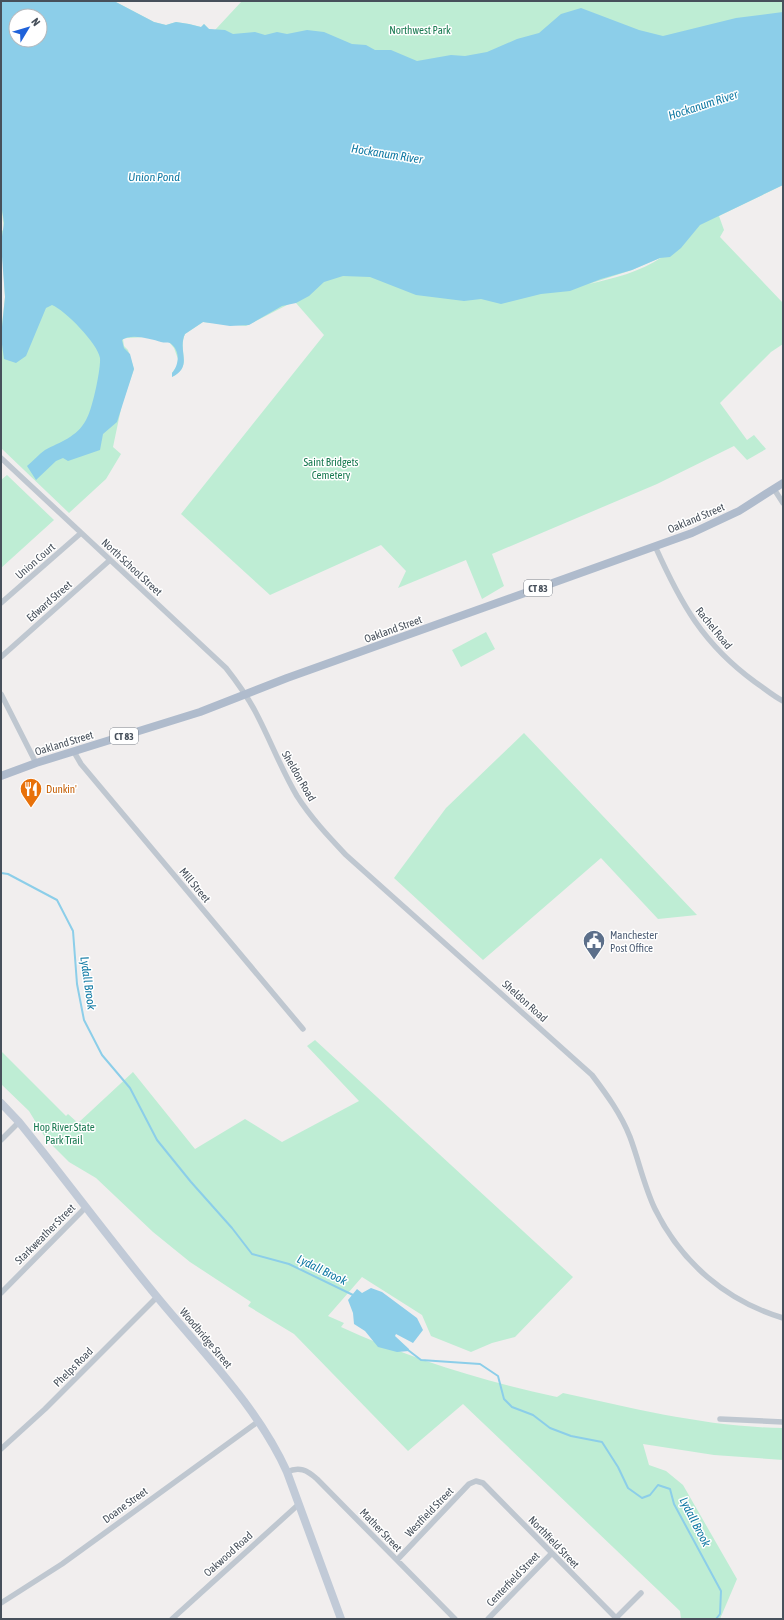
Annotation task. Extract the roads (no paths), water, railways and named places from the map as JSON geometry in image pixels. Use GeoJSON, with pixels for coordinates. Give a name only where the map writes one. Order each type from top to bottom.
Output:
{"type":"FeatureCollection","features":[{"type":"Feature","properties":{"kind":"main road","name":"Oakland Street"},"geometry":{"type":"LineString","coordinates":[[1,776],[36,763],[200,712],[714,524],[783,483]]}},
{"type":"Feature","properties":{"kind":"main road","name":"Woodbridge Street"},"geometry":{"type":"LineString","coordinates":[[1,1103],[19,1122],[157,1297],[259,1421],[278,1452],[287,1472],[341,1619]]}},
{"type":"Feature","properties":{"kind":"street","name":"North School Street"},"geometry":{"type":"LineString","coordinates":[[1,458],[226,668],[246,694]]}},
{"type":"Feature","properties":{"kind":"street"},"geometry":{"type":"LineString","coordinates":[[774,489],[783,503]]}},
{"type":"Feature","properties":{"kind":"street","name":"Union Court"},"geometry":{"type":"LineString","coordinates":[[1,603],[81,533]]}},
{"type":"Feature","properties":{"kind":"street","name":"Rachel Road"},"geometry":{"type":"LineString","coordinates":[[655,546],[675,591],[702,632],[722,655],[746,675],[783,701]]}},
{"type":"Feature","properties":{"kind":"street","name":"Edward Street"},"geometry":{"type":"LineString","coordinates":[[1,657],[110,560]]}},
{"type":"Feature","properties":{"kind":"street"},"geometry":{"type":"LineString","coordinates":[[1,694],[36,763]]}},
{"type":"Feature","properties":{"kind":"street","name":"Sheldon Road"},"geometry":{"type":"LineString","coordinates":[[246,694],[281,766],[298,797],[327,835],[346,855],[592,1075],[619,1113],[655,1208],[670,1236],[687,1258],[705,1276],[739,1300],[783,1318]]}},
{"type":"Feature","properties":{"kind":"street","name":"Mill Street"},"geometry":{"type":"LineString","coordinates":[[74,752],[82,764],[303,1029]]}},
{"type":"Feature","properties":{"kind":"street"},"geometry":{"type":"LineString","coordinates":[[1,1140],[19,1122]]}},
{"type":"Feature","properties":{"kind":"street","name":"Starkweather Street"},"geometry":{"type":"LineString","coordinates":[[1,1293],[86,1207]]}},
{"type":"Feature","properties":{"kind":"street","name":"Phelps Road"},"geometry":{"type":"LineString","coordinates":[[1,1449],[45,1409],[157,1297]]}},
{"type":"Feature","properties":{"kind":"street"},"geometry":{"type":"LineString","coordinates":[[720,1419],[783,1422]]}},
{"type":"Feature","properties":{"kind":"street","name":"Doane Street"},"geometry":{"type":"LineString","coordinates":[[1,1603],[62,1564],[259,1421]]}},
{"type":"Feature","properties":{"kind":"street","name":"Mather Street"},"geometry":{"type":"LineString","coordinates":[[287,1472],[293,1469],[301,1469],[309,1472],[455,1619]]}},
{"type":"Feature","properties":{"kind":"street","name":"Westfield Street"},"geometry":{"type":"LineString","coordinates":[[397,1560],[469,1484],[476,1481]]}},
{"type":"Feature","properties":{"kind":"street","name":"Northfield Street"},"geometry":{"type":"LineString","coordinates":[[476,1481],[483,1484],[615,1619]]}},
{"type":"Feature","properties":{"kind":"street","name":"Oakwood Road"},"geometry":{"type":"LineString","coordinates":[[172,1619],[299,1504]]}},
{"type":"Feature","properties":{"kind":"street","name":"Centerfield Street"},"geometry":{"type":"LineString","coordinates":[[488,1619],[551,1554]]}},
{"type":"Feature","properties":{"kind":"street"},"geometry":{"type":"LineString","coordinates":[[615,1619],[641,1593]]}},
{"type":"Feature","properties":{"kind":"water","name":"Union Pond"},"geometry":{"type":"Polygon","coordinates":[[[1,1],[114,1],[154,22],[166,25],[176,22],[201,27],[204,24],[209,29],[225,30],[233,34],[255,32],[265,35],[277,32],[287,34],[307,30],[324,32],[352,44],[366,45],[375,50],[391,50],[417,61],[451,55],[465,56],[487,52],[517,39],[539,33],[561,14],[581,8],[639,30],[663,36],[736,18],[783,12],[783,185],[700,225],[681,248],[670,257],[660,258],[632,270],[601,279],[570,291],[541,294],[501,304],[481,299],[464,301],[416,295],[370,277],[343,276],[324,282],[309,296],[296,303],[282,306],[249,325],[230,326],[203,322],[185,334],[183,340],[184,363],[179,373],[172,377],[172,373],[178,358],[174,346],[170,343],[141,337],[126,338],[122,340],[124,348],[130,354],[134,369],[117,422],[103,434],[100,450],[68,461],[63,458],[56,461],[36,480],[27,466],[40,453],[73,435],[86,420],[96,390],[100,358],[98,352],[80,328],[65,313],[52,305],[46,308],[26,356],[16,363],[4,359],[1,337],[5,297],[1,243],[4,223],[1,203],[1,1]]]}},
{"type":"Feature","properties":{"kind":"water"},"geometry":{"type":"Polygon","coordinates":[[[371,1288],[382,1292],[417,1318],[423,1330],[413,1343],[396,1334],[395,1336],[409,1349],[409,1351],[397,1352],[378,1347],[365,1331],[354,1324],[353,1313],[348,1300],[357,1289],[362,1293],[371,1288]]]}},
{"type":"Feature","properties":{"kind":"waterway","name":"Lydall Brook"},"geometry":{"type":"LineString","coordinates":[[1,873],[8,874],[57,900],[73,931],[77,984],[84,1020],[102,1055],[130,1088],[157,1140],[191,1182],[232,1228],[252,1254],[289,1264],[353,1295]]}},
{"type":"Feature","properties":{"kind":"waterway","name":"Lydall Brook"},"geometry":{"type":"LineString","coordinates":[[408,1350],[421,1360],[480,1364],[498,1376],[504,1399],[512,1407],[533,1415],[550,1428],[571,1436],[602,1442],[618,1467],[628,1488],[642,1498],[650,1495],[658,1485],[670,1489],[674,1504],[721,1591],[720,1614],[716,1619]]}},
{"type":"Feature","properties":{"kind":"place","name":"Dunkin'"},"geometry":{"type":"Point","coordinates":[31,808]}},
{"type":"Feature","properties":{"kind":"place","name":"Manchester Post Office"},"geometry":{"type":"Point","coordinates":[594,960]}},
{"type":"Feature","properties":{"kind":"park label","name":"Northwest Park"},"geometry":{"type":"Point","coordinates":[420,30]}},
{"type":"Feature","properties":{"kind":"park label","name":"Saint Bridgets Cemetery"},"geometry":{"type":"Point","coordinates":[331,468]}},
{"type":"Feature","properties":{"kind":"park label","name":"Hop River State Park Trail"},"geometry":{"type":"Point","coordinates":[64,1133]}},
{"type":"Feature","properties":{"kind":"water label","name":"Hockanum River"},"geometry":{"type":"Point","coordinates":[703,105]}},
{"type":"Feature","properties":{"kind":"water label","name":"Hockanum River"},"geometry":{"type":"Point","coordinates":[387,154]}}]}
